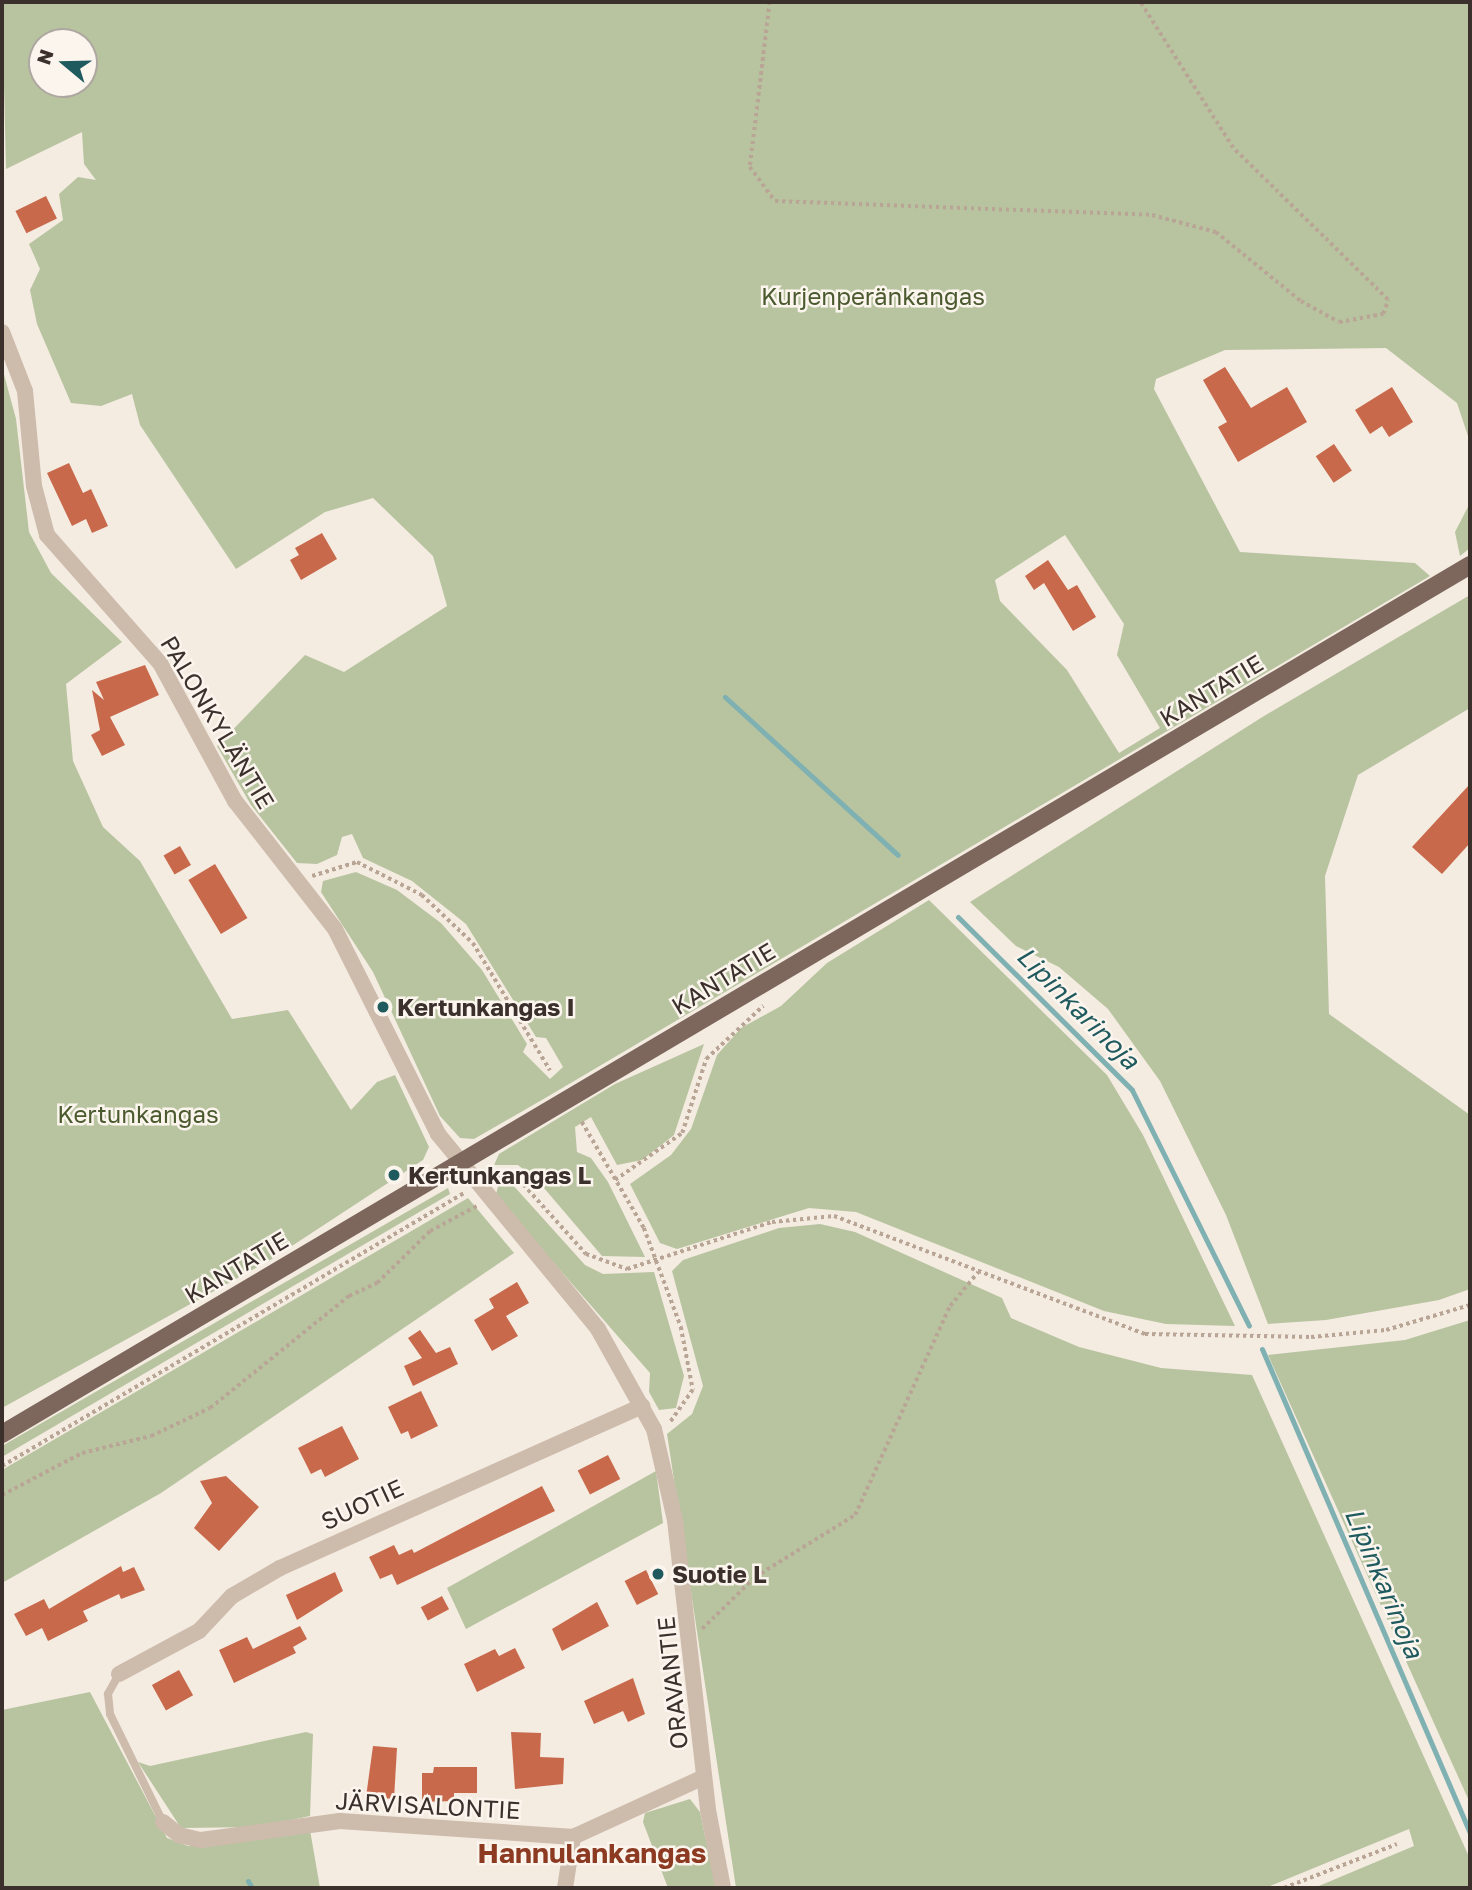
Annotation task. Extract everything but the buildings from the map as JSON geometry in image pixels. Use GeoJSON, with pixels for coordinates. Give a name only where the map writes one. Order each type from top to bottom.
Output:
{"type":"FeatureCollection","features":[{"type":"Feature","properties":{"kind":"main road","name":"KANTATIE"},"geometry":{"type":"LineString","coordinates":[[2,1434],[1470,565]]}},
{"type":"Feature","properties":{"kind":"street","name":"PALONKYLÄNTIE"},"geometry":{"type":"LineString","coordinates":[[2,332],[25,391],[34,486],[47,535],[160,663],[235,801],[303,883],[335,929],[458,1163]]}},
{"type":"Feature","properties":{"kind":"street","name":"ORAVANTIE"},"geometry":{"type":"LineString","coordinates":[[458,1163],[598,1329],[653,1429],[668,1481],[690,1633],[704,1777],[723,1888]]}},
{"type":"Feature","properties":{"kind":"street","name":"SUOTIE"},"geometry":{"type":"LineString","coordinates":[[118,1674],[199,1631],[232,1596],[280,1568],[642,1406]]}},
{"type":"Feature","properties":{"kind":"street","name":"JÄRVISALONTIE"},"geometry":{"type":"LineString","coordinates":[[163,1822],[179,1835],[201,1840],[340,1821],[573,1837],[704,1777]]}},
{"type":"Feature","properties":{"kind":"street"},"geometry":{"type":"LineString","coordinates":[[565,1888],[573,1837]]}},
{"type":"Feature","properties":{"kind":"lane"},"geometry":{"type":"LineString","coordinates":[[118,1674],[108,1694],[110,1714],[163,1822]]}},
{"type":"Feature","properties":{"kind":"path"},"geometry":{"type":"LineString","coordinates":[[770,2],[750,167],[775,201],[1152,215],[1216,232],[1301,301],[1339,322],[1383,314],[1388,300],[1233,148],[1140,2]]}},
{"type":"Feature","properties":{"kind":"path"},"geometry":{"type":"LineString","coordinates":[[303,883],[323,869],[357,862],[422,895],[473,943],[550,1070]]}},
{"type":"Feature","properties":{"kind":"path"},"geometry":{"type":"LineString","coordinates":[[615,1180],[682,1133],[706,1059],[765,1005]]}},
{"type":"Feature","properties":{"kind":"path"},"geometry":{"type":"LineString","coordinates":[[582,1122],[660,1261],[693,1390],[673,1422],[653,1429]]}},
{"type":"Feature","properties":{"kind":"path"},"geometry":{"type":"LineString","coordinates":[[2,1465],[503,1171],[514,1174],[586,1254],[603,1264],[627,1269],[660,1261],[772,1222],[834,1216],[1127,1329],[1179,1338],[1386,1330],[1470,1306]]}},
{"type":"Feature","properties":{"kind":"path"},"geometry":{"type":"LineString","coordinates":[[2,1495],[82,1453],[151,1436],[210,1408],[349,1296],[377,1283],[430,1231],[488,1200]]}},
{"type":"Feature","properties":{"kind":"path"},"geometry":{"type":"LineString","coordinates":[[690,1633],[711,1627],[755,1577],[855,1515],[950,1306],[978,1272]]}},
{"type":"Feature","properties":{"kind":"path"},"geometry":{"type":"LineString","coordinates":[[1284,1888],[1397,1844]]}},
{"type":"Feature","properties":{"kind":"green space","name":"Kurjenperänkangas"},"geometry":{"type":"Polygon","coordinates":[[[2,2],[1470,2],[1470,442],[1457,403],[1386,348],[1225,350],[1156,379],[1154,389],[1240,552],[1415,563],[1430,576],[547,1097],[474,1139],[460,1138],[440,1116],[373,972],[321,892],[323,881],[356,872],[397,890],[441,923],[482,970],[527,1044],[523,1052],[550,1079],[563,1067],[546,1038],[536,1037],[466,924],[412,881],[363,858],[352,834],[342,837],[337,855],[317,864],[297,863],[251,805],[217,746],[305,655],[344,672],[447,606],[433,556],[373,498],[325,512],[236,569],[140,425],[132,394],[101,406],[71,403],[37,324],[30,290],[40,269],[29,244],[63,220],[59,194],[78,177],[96,180],[84,164],[82,132],[6,169],[2,2]],[[1065,535],[995,580],[1000,601],[1067,670],[1119,753],[1160,728],[1117,655],[1124,624],[1065,535]]]}},
{"type":"Feature","properties":{"kind":"green space","name":"Kertunkangas"},"geometry":{"type":"Polygon","coordinates":[[[2,367],[16,419],[29,532],[51,573],[122,642],[66,684],[73,761],[103,827],[140,861],[232,1019],[288,1010],[351,1110],[377,1082],[395,1075],[429,1147],[423,1160],[272,1259],[2,1408],[2,367]]]}},
{"type":"Feature","properties":{"kind":"green space"},"geometry":{"type":"Polygon","coordinates":[[[1470,503],[1470,548],[1460,556],[1455,532],[1470,503]]]}},
{"type":"Feature","properties":{"kind":"green space"},"geometry":{"type":"Polygon","coordinates":[[[1470,595],[1470,708],[1358,775],[1325,876],[1329,1014],[1470,1115],[1470,1289],[1439,1300],[1326,1320],[1268,1324],[1226,1215],[1160,1081],[1108,1009],[1059,967],[1016,946],[970,902],[1264,716],[1470,595]]]}},
{"type":"Feature","properties":{"kind":"green space"},"geometry":{"type":"Polygon","coordinates":[[[929,900],[1107,1075],[1143,1135],[1235,1326],[1166,1324],[1104,1311],[856,1212],[809,1208],[677,1249],[660,1243],[630,1184],[671,1155],[691,1129],[717,1055],[741,1028],[781,1006],[827,963],[929,900]]]}},
{"type":"Feature","properties":{"kind":"green space"},"geometry":{"type":"Polygon","coordinates":[[[704,1044],[674,1135],[642,1160],[617,1165],[591,1117],[575,1127],[577,1152],[591,1158],[608,1182],[645,1257],[602,1256],[538,1181],[518,1165],[494,1165],[499,1154],[615,1084],[704,1044]]]}},
{"type":"Feature","properties":{"kind":"green space"},"geometry":{"type":"Polygon","coordinates":[[[499,1183],[512,1184],[585,1265],[603,1274],[654,1272],[684,1376],[676,1408],[659,1410],[649,1392],[650,1373],[511,1214],[496,1194],[499,1183]]]}},
{"type":"Feature","properties":{"kind":"green space"},"geometry":{"type":"Polygon","coordinates":[[[448,1188],[450,1194],[2,1457],[2,1446],[448,1188]]]}},
{"type":"Feature","properties":{"kind":"green space"},"geometry":{"type":"Polygon","coordinates":[[[468,1198],[514,1253],[161,1493],[2,1583],[2,1470],[468,1198]]]}},
{"type":"Feature","properties":{"kind":"green space"},"geometry":{"type":"Polygon","coordinates":[[[820,1224],[855,1232],[1002,1298],[1011,1318],[1079,1347],[1161,1368],[1252,1375],[1470,1859],[1470,1888],[1314,1888],[1414,1846],[1409,1829],[1265,1888],[736,1888],[667,1434],[692,1414],[703,1386],[672,1271],[683,1260],[779,1228],[820,1224]]]}},
{"type":"Feature","properties":{"kind":"green space"},"geometry":{"type":"Polygon","coordinates":[[[1470,1320],[1470,1803],[1268,1355],[1405,1340],[1470,1320]]]}},
{"type":"Feature","properties":{"kind":"green space"},"geometry":{"type":"Polygon","coordinates":[[[656,1471],[663,1523],[466,1629],[447,1588],[656,1471]]]}},
{"type":"Feature","properties":{"kind":"green space"},"geometry":{"type":"Polygon","coordinates":[[[90,1692],[167,1838],[188,1846],[310,1830],[320,1888],[2,1888],[2,1710],[90,1692]]]}},
{"type":"Feature","properties":{"kind":"green space"},"geometry":{"type":"Polygon","coordinates":[[[306,1732],[313,1734],[310,1816],[258,1827],[181,1828],[138,1762],[150,1766],[306,1732]]]}},
{"type":"Feature","properties":{"kind":"green space"},"geometry":{"type":"Polygon","coordinates":[[[690,1799],[700,1812],[716,1888],[668,1888],[643,1822],[645,1813],[690,1799]]]}},
{"type":"Feature","properties":{"kind":"waterway"},"geometry":{"type":"LineString","coordinates":[[725,697],[898,855]]}},
{"type":"Feature","properties":{"kind":"waterway","name":"Lipinkarinoja"},"geometry":{"type":"LineString","coordinates":[[958,917],[1132,1090],[1249,1326]]}},
{"type":"Feature","properties":{"kind":"waterway","name":"Lipinkarinoja"},"geometry":{"type":"LineString","coordinates":[[1262,1349],[1470,1833]]}},
{"type":"Feature","properties":{"kind":"waterway"},"geometry":{"type":"LineString","coordinates":[[248,1881],[252,1888]]}},
{"type":"Feature","properties":{"kind":"place","name":"Kertunkangas I"},"geometry":{"type":"Point","coordinates":[383,1007]}},
{"type":"Feature","properties":{"kind":"place","name":"Kertunkangas L"},"geometry":{"type":"Point","coordinates":[394,1175]}},
{"type":"Feature","properties":{"kind":"place","name":"Suotie L"},"geometry":{"type":"Point","coordinates":[658,1574]}},
{"type":"Feature","properties":{"kind":"district","name":"Hannulankangas"},"geometry":{"type":"Point","coordinates":[592,1853]}}]}
